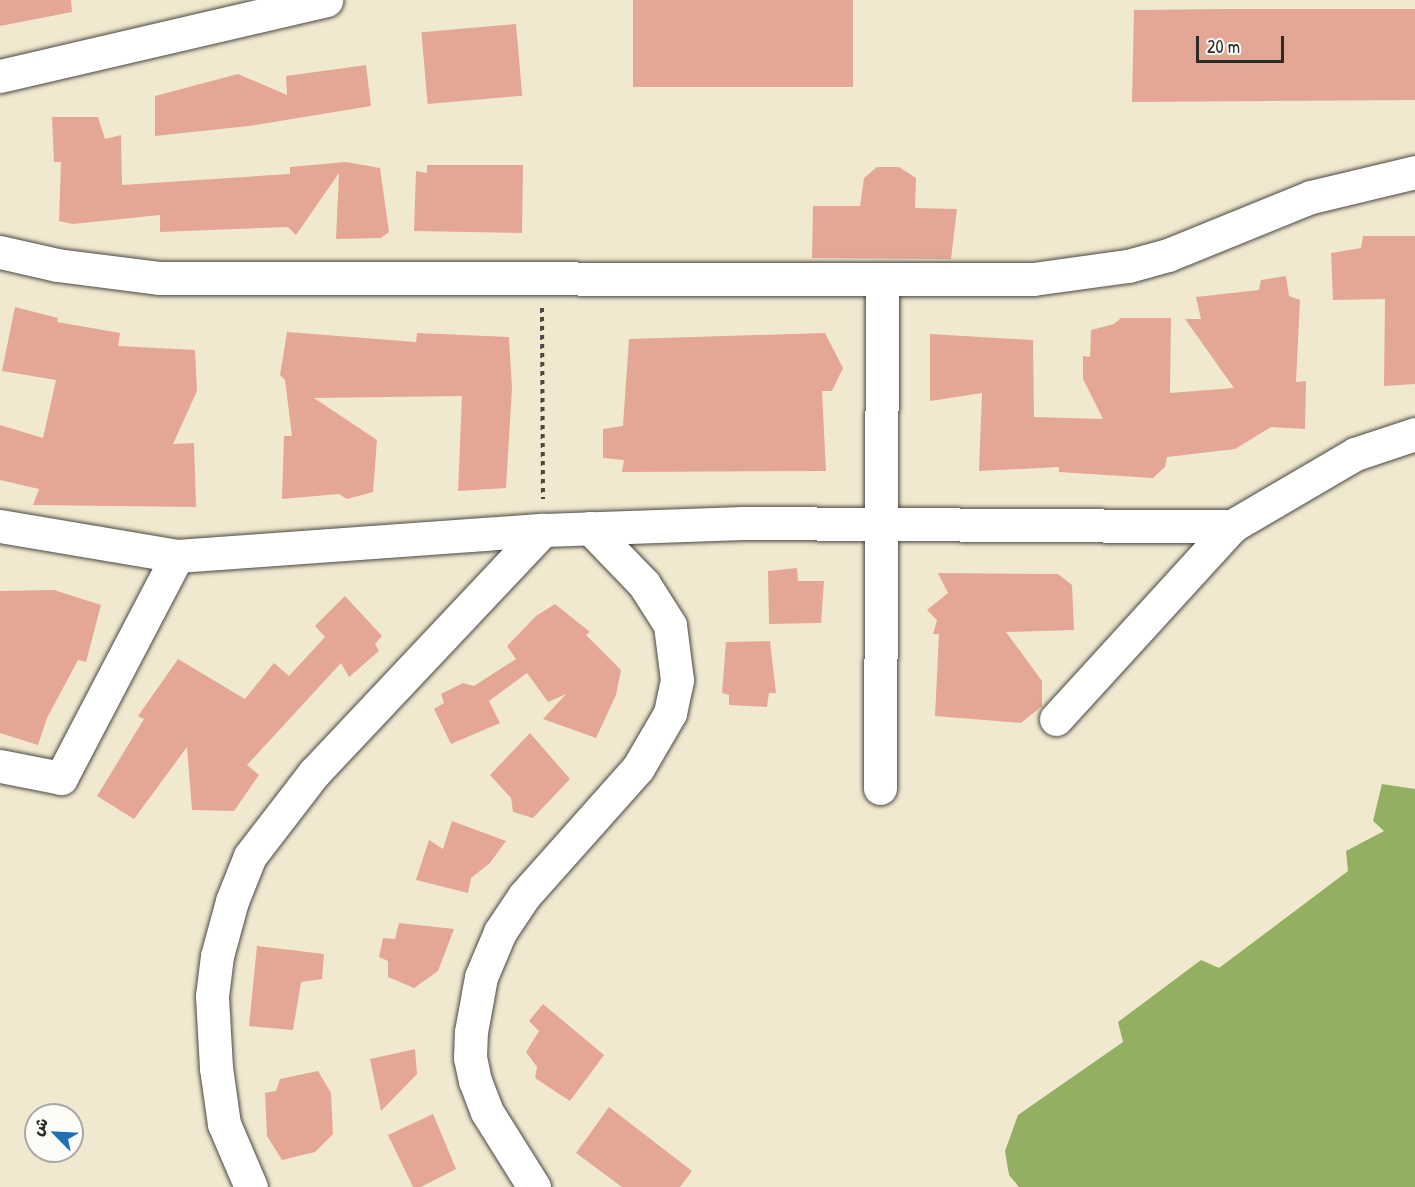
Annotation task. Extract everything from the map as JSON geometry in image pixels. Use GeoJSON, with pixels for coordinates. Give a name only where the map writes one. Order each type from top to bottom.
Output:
{"type":"FeatureCollection","features":[{"type":"Feature","properties":{"kind":"street"},"geometry":{"type":"LineString","coordinates":[[0,76],[326,0]]}},
{"type":"Feature","properties":{"kind":"street"},"geometry":{"type":"LineString","coordinates":[[0,252],[57,265],[160,278],[882,281],[1033,279],[1128,266],[1168,255],[1311,197],[1415,172]]}},
{"type":"Feature","properties":{"kind":"street"},"geometry":{"type":"LineString","coordinates":[[880,788],[884,521],[882,281]]}},
{"type":"Feature","properties":{"kind":"street"},"geometry":{"type":"LineString","coordinates":[[1056,719],[1232,526],[1355,454],[1415,434]]}},
{"type":"Feature","properties":{"kind":"street"},"geometry":{"type":"LineString","coordinates":[[0,526],[177,556],[590,528],[884,521],[1232,526]]}},
{"type":"Feature","properties":{"kind":"street"},"geometry":{"type":"LineString","coordinates":[[534,1187],[487,1112],[475,1081],[470,1049],[481,977],[500,932],[524,896],[638,768],[670,713],[677,680],[670,625],[644,584],[590,528]]}},
{"type":"Feature","properties":{"kind":"street"},"geometry":{"type":"LineString","coordinates":[[251,1187],[224,1124],[216,1068],[212,996],[220,945],[250,856],[315,773],[543,530]]}},
{"type":"Feature","properties":{"kind":"street"},"geometry":{"type":"LineString","coordinates":[[0,766],[61,778],[177,556]]}},
{"type":"Feature","properties":{"kind":"path"},"geometry":{"type":"LineString","coordinates":[[541,279],[543,530]]}},
{"type":"Feature","properties":{"kind":"green space"},"geometry":{"type":"Polygon","coordinates":[[[1382,784],[1415,789],[1415,1187],[1019,1187],[1009,1175],[1005,1151],[1018,1115],[1123,1042],[1118,1022],[1201,960],[1219,968],[1348,871],[1346,851],[1384,831],[1373,821],[1382,784]]]}},
{"type":"Feature","properties":{"kind":"building"},"geometry":{"type":"Polygon","coordinates":[[[0,0],[71,0],[72,12],[0,26],[0,0]]]}},
{"type":"Feature","properties":{"kind":"building"},"geometry":{"type":"Polygon","coordinates":[[[633,0],[853,0],[853,87],[633,87],[633,0]]]}},
{"type":"Feature","properties":{"kind":"building"},"geometry":{"type":"Polygon","coordinates":[[[1415,9],[1415,100],[1132,102],[1134,10],[1415,9]]]}},
{"type":"Feature","properties":{"kind":"building"},"geometry":{"type":"Polygon","coordinates":[[[516,24],[522,96],[428,104],[421,32],[516,24]]]}},
{"type":"Feature","properties":{"kind":"building"},"geometry":{"type":"Polygon","coordinates":[[[366,65],[371,106],[249,126],[155,136],[155,96],[238,74],[287,95],[286,76],[366,65]]]}},
{"type":"Feature","properties":{"kind":"building"},"geometry":{"type":"Polygon","coordinates":[[[52,117],[98,117],[105,139],[121,135],[122,185],[290,174],[290,167],[346,162],[380,168],[389,232],[381,238],[336,239],[339,173],[296,235],[288,227],[160,232],[160,215],[73,224],[59,221],[61,162],[54,162],[52,117]]]}},
{"type":"Feature","properties":{"kind":"building"},"geometry":{"type":"Polygon","coordinates":[[[427,165],[523,165],[522,233],[414,231],[416,171],[427,173],[427,165]]]}},
{"type":"Feature","properties":{"kind":"building"},"geometry":{"type":"Polygon","coordinates":[[[877,167],[899,167],[916,178],[915,208],[957,209],[951,259],[812,258],[813,206],[860,206],[864,178],[877,167]]]}},
{"type":"Feature","properties":{"kind":"building"},"geometry":{"type":"Polygon","coordinates":[[[1363,236],[1415,236],[1415,384],[1384,386],[1385,299],[1333,300],[1331,253],[1361,248],[1363,236]]]}},
{"type":"Feature","properties":{"kind":"building"},"geometry":{"type":"Polygon","coordinates":[[[1286,276],[1289,296],[1300,300],[1296,382],[1306,381],[1305,429],[1271,427],[1235,449],[1167,457],[1165,467],[1153,478],[1059,472],[1059,467],[979,471],[982,393],[930,401],[930,334],[1033,340],[1034,417],[1103,419],[1083,379],[1083,356],[1090,357],[1091,330],[1114,324],[1121,318],[1171,318],[1170,393],[1234,388],[1185,319],[1201,319],[1196,297],[1259,290],[1261,280],[1286,276]]]}},
{"type":"Feature","properties":{"kind":"building"},"geometry":{"type":"Polygon","coordinates":[[[15,307],[58,318],[57,322],[120,333],[118,346],[195,350],[197,391],[173,444],[194,443],[196,507],[33,505],[39,489],[0,480],[0,425],[43,438],[56,380],[2,371],[15,307]]]}},
{"type":"Feature","properties":{"kind":"building"},"geometry":{"type":"Polygon","coordinates":[[[287,332],[416,342],[417,333],[509,337],[512,389],[506,488],[458,491],[462,396],[314,398],[377,440],[373,492],[347,499],[339,494],[282,499],[284,436],[292,436],[285,380],[280,375],[287,332]]]}},
{"type":"Feature","properties":{"kind":"building"},"geometry":{"type":"Polygon","coordinates":[[[825,333],[843,368],[832,391],[822,391],[826,471],[622,472],[624,460],[603,458],[603,429],[623,426],[629,339],[825,333]]]}},
{"type":"Feature","properties":{"kind":"building"},"geometry":{"type":"Polygon","coordinates":[[[797,568],[798,581],[824,581],[821,623],[769,624],[768,571],[797,568]]]}},
{"type":"Feature","properties":{"kind":"building"},"geometry":{"type":"Polygon","coordinates":[[[938,573],[1058,574],[1072,585],[1074,630],[1006,632],[1042,681],[1042,706],[1021,723],[935,716],[939,634],[933,634],[937,620],[927,610],[948,593],[938,573]]]}},
{"type":"Feature","properties":{"kind":"building"},"geometry":{"type":"Polygon","coordinates":[[[54,590],[101,605],[86,662],[78,660],[47,718],[38,745],[0,733],[0,591],[54,590]]]}},
{"type":"Feature","properties":{"kind":"building"},"geometry":{"type":"Polygon","coordinates":[[[345,596],[382,636],[375,644],[379,651],[349,677],[341,663],[247,765],[259,775],[234,811],[192,810],[187,747],[134,819],[97,796],[144,719],[138,716],[178,659],[245,699],[274,663],[289,676],[325,637],[315,626],[345,596]]]}},
{"type":"Feature","properties":{"kind":"building"},"geometry":{"type":"Polygon","coordinates":[[[555,604],[590,632],[586,635],[621,670],[616,695],[596,738],[543,719],[566,694],[548,702],[527,673],[489,701],[500,723],[451,744],[434,709],[444,703],[441,694],[463,683],[474,686],[516,659],[507,646],[536,616],[555,604]]]}},
{"type":"Feature","properties":{"kind":"building"},"geometry":{"type":"Polygon","coordinates":[[[770,641],[776,693],[769,693],[767,707],[729,705],[729,695],[722,693],[726,642],[770,641]]]}},
{"type":"Feature","properties":{"kind":"building"},"geometry":{"type":"Polygon","coordinates":[[[530,733],[570,779],[533,818],[513,812],[511,798],[490,775],[530,733]]]}},
{"type":"Feature","properties":{"kind":"building"},"geometry":{"type":"Polygon","coordinates":[[[452,821],[506,841],[490,863],[471,878],[468,893],[416,880],[429,840],[443,849],[452,821]]]}},
{"type":"Feature","properties":{"kind":"building"},"geometry":{"type":"Polygon","coordinates":[[[399,923],[454,929],[438,971],[414,988],[388,977],[388,961],[379,957],[383,938],[395,939],[399,923]]]}},
{"type":"Feature","properties":{"kind":"building"},"geometry":{"type":"Polygon","coordinates":[[[257,946],[324,954],[322,979],[301,982],[293,1030],[249,1026],[257,946]]]}},
{"type":"Feature","properties":{"kind":"building"},"geometry":{"type":"Polygon","coordinates":[[[543,1004],[604,1055],[570,1101],[535,1078],[537,1067],[526,1052],[539,1031],[529,1021],[543,1004]]]}},
{"type":"Feature","properties":{"kind":"building"},"geometry":{"type":"Polygon","coordinates":[[[415,1049],[417,1074],[381,1111],[370,1059],[415,1049]]]}},
{"type":"Feature","properties":{"kind":"building"},"geometry":{"type":"Polygon","coordinates":[[[318,1071],[331,1093],[333,1134],[315,1152],[282,1160],[267,1136],[265,1093],[276,1091],[280,1079],[318,1071]]]}},
{"type":"Feature","properties":{"kind":"building"},"geometry":{"type":"Polygon","coordinates":[[[609,1107],[692,1171],[680,1187],[622,1187],[576,1153],[609,1107]]]}},
{"type":"Feature","properties":{"kind":"building"},"geometry":{"type":"Polygon","coordinates":[[[433,1114],[456,1169],[421,1187],[413,1187],[388,1135],[433,1114]]]}}]}
